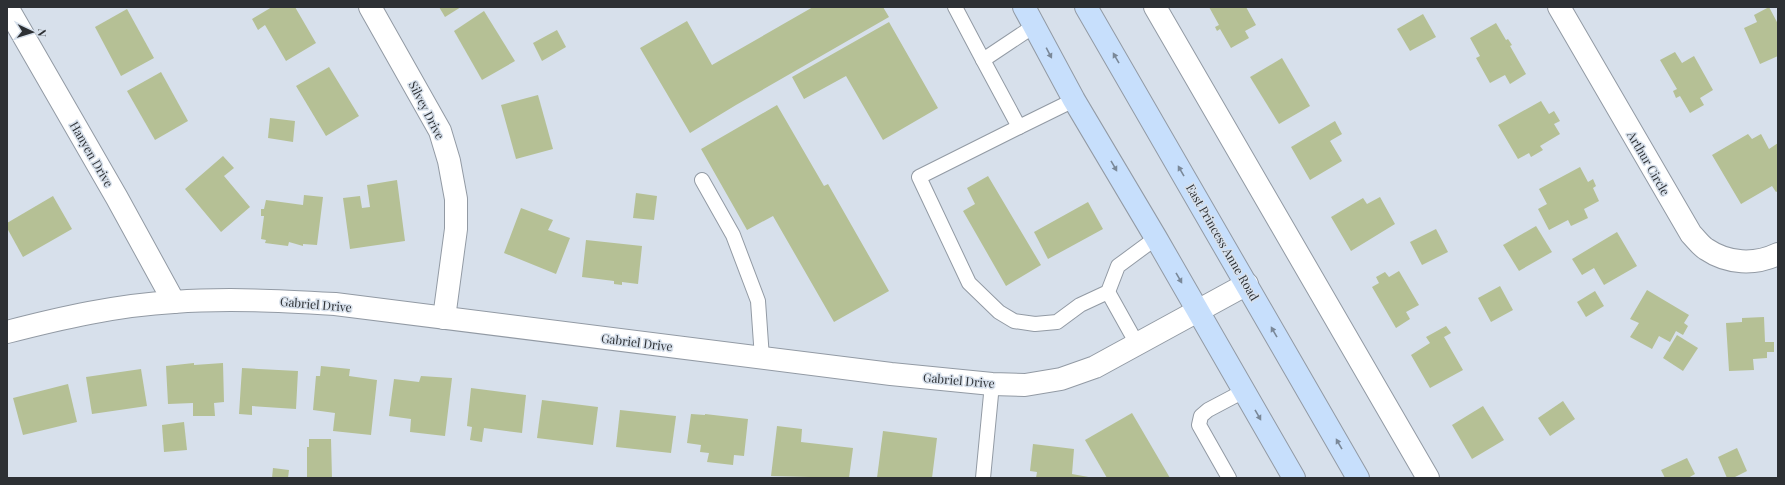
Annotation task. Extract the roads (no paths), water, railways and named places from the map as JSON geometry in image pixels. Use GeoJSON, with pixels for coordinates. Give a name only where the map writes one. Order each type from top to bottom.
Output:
{"type":"FeatureCollection","features":[{"type":"Feature","properties":{"kind":"main road"},"geometry":{"type":"LineString","coordinates":[[1024,7],[1074,100],[1156,238],[1294,478]]}},
{"type":"Feature","properties":{"kind":"main road","name":"East Princess Anne Road"},"geometry":{"type":"LineString","coordinates":[[1086,7],[1358,478]]}},
{"type":"Feature","properties":{"kind":"street","name":"Hanyen Drive"},"geometry":{"type":"LineString","coordinates":[[7,7],[117,198],[174,302]]}},
{"type":"Feature","properties":{"kind":"street","name":"Silvey Drive"},"geometry":{"type":"LineString","coordinates":[[370,7],[440,131],[450,161],[456,199],[456,229],[444,318]]}},
{"type":"Feature","properties":{"kind":"street"},"geometry":{"type":"LineString","coordinates":[[1155,7],[1428,478]]}},
{"type":"Feature","properties":{"kind":"street","name":"Arthur Circle"},"geometry":{"type":"LineString","coordinates":[[1559,7],[1691,234],[1706,249],[1726,259],[1747,262],[1769,258],[1778,254]]}},
{"type":"Feature","properties":{"kind":"street","name":"Gabriel Drive"},"geometry":{"type":"LineString","coordinates":[[7,332],[47,321],[118,308],[174,302],[273,300],[335,304],[762,358],[992,384],[1025,385],[1061,379],[1095,367],[1247,284]]}},
{"type":"Feature","properties":{"kind":"lane"},"geometry":{"type":"LineString","coordinates":[[955,7],[1018,127]]}},
{"type":"Feature","properties":{"kind":"lane"},"geometry":{"type":"LineString","coordinates":[[983,60],[1034,26]]}},
{"type":"Feature","properties":{"kind":"lane"},"geometry":{"type":"LineString","coordinates":[[1074,100],[919,177],[969,283],[999,312],[1014,321],[1034,324],[1057,322],[1080,305],[1108,292],[1118,266],[1156,238]]}},
{"type":"Feature","properties":{"kind":"lane"},"geometry":{"type":"LineString","coordinates":[[702,180],[733,235],[758,301],[762,358]]}},
{"type":"Feature","properties":{"kind":"lane"},"geometry":{"type":"LineString","coordinates":[[1108,292],[1137,344]]}},
{"type":"Feature","properties":{"kind":"lane"},"geometry":{"type":"LineString","coordinates":[[983,478],[992,384]]}},
{"type":"Feature","properties":{"kind":"lane"},"geometry":{"type":"LineString","coordinates":[[1229,478],[1199,426],[1201,416],[1208,410],[1244,391]]}}]}
